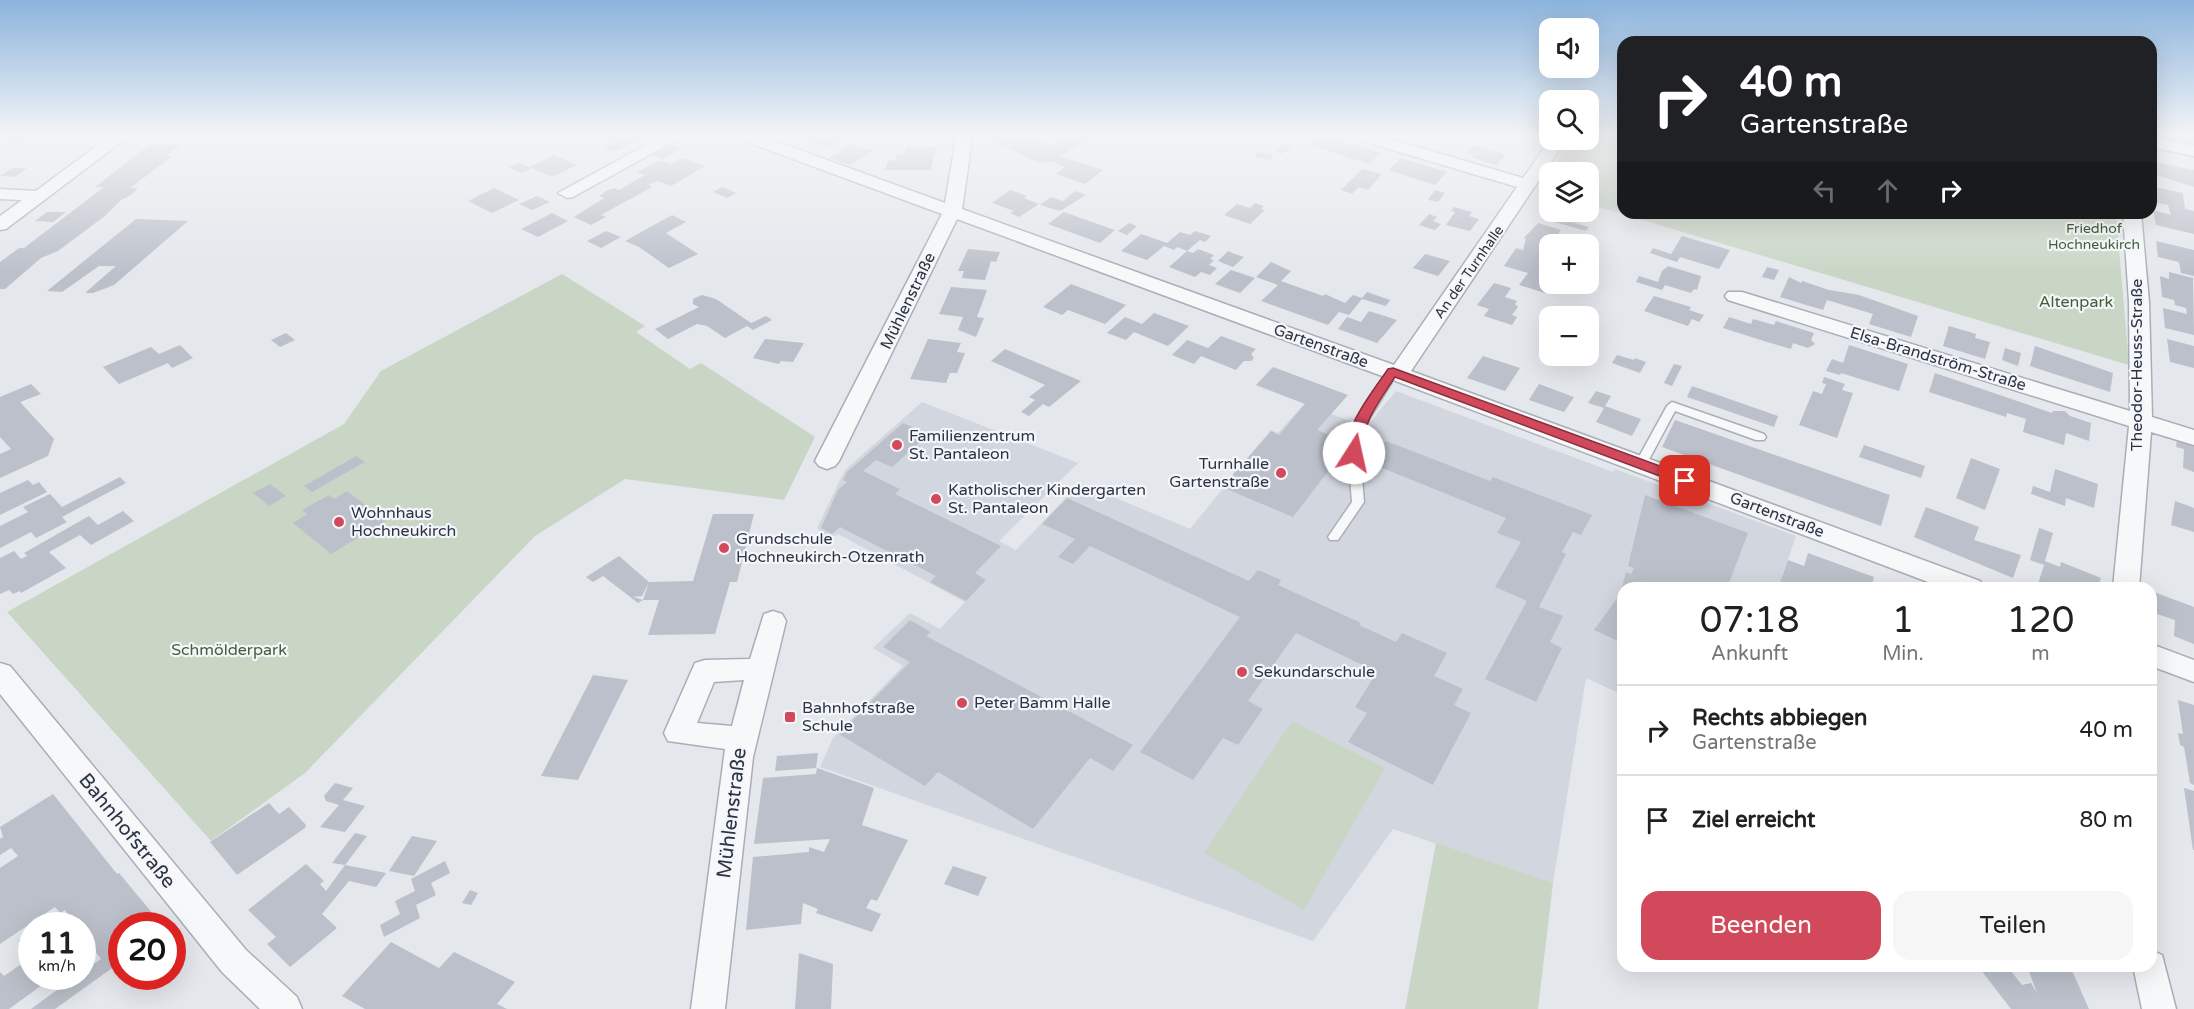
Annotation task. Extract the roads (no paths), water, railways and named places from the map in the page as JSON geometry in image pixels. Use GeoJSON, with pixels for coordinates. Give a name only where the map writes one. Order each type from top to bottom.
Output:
{"type":"FeatureCollection","features":[{"type":"Feature","properties":{"kind":"street"},"geometry":{"type":"LineString","coordinates":[[0,225],[61,180]]}},
{"type":"Feature","properties":{"kind":"street"},"geometry":{"type":"LineString","coordinates":[[567,193],[592,180]]}},
{"type":"Feature","properties":{"kind":"street","name":"Gartenstraße"},"geometry":{"type":"LineString","coordinates":[[869,180],[1396,373],[1955,582]]}},
{"type":"Feature","properties":{"kind":"street","name":"Mühlenstraße"},"geometry":{"type":"LineString","coordinates":[[827,461],[953,210],[958,180]]}},
{"type":"Feature","properties":{"kind":"street"},"geometry":{"type":"LineString","coordinates":[[1512,180],[1529,185]]}},
{"type":"Feature","properties":{"kind":"street","name":"An der Turnhalle"},"geometry":{"type":"LineString","coordinates":[[1396,373],[1532,180]]}},
{"type":"Feature","properties":{"kind":"street"},"geometry":{"type":"LineString","coordinates":[[0,194],[39,196]]}},
{"type":"Feature","properties":{"kind":"street","name":"Theodor-Heuss-Straße"},"geometry":{"type":"LineString","coordinates":[[2127,582],[2141,422],[2139,302],[2132,219]]}},
{"type":"Feature","properties":{"kind":"street","name":"Elsa-Brandström-Straße"},"geometry":{"type":"LineString","coordinates":[[1735,296],[2194,438]]}},
{"type":"Feature","properties":{"kind":"street","name":"Mühlenstraße"},"geometry":{"type":"LineString","coordinates":[[708,1009],[741,739],[773,621]]}},
{"type":"Feature","properties":{"kind":"street"},"geometry":{"type":"LineString","coordinates":[[2157,657],[2194,671]]}},
{"type":"Feature","properties":{"kind":"street"},"geometry":{"type":"LineString","coordinates":[[741,739],[678,733],[705,671],[759,669]]}},
{"type":"Feature","properties":{"kind":"street","name":"Bahnhofstraße"},"geometry":{"type":"LineString","coordinates":[[0,674],[234,961],[285,1009]]}},
{"type":"Feature","properties":{"kind":"street"},"geometry":{"type":"LineString","coordinates":[[2151,972],[2159,1009]]}},
{"type":"Feature","properties":{"kind":"lane"},"geometry":{"type":"LineString","coordinates":[[1334,537],[1358,502],[1354,453],[1357,429],[1396,373]]}},
{"type":"Feature","properties":{"kind":"lane"},"geometry":{"type":"LineString","coordinates":[[1641,464],[1672,406],[1760,437]]}},
{"type":"Feature","properties":{"kind":"place","name":"Familienzentrum St. Pantaleon"},"geometry":{"type":"Point","coordinates":[897,445]}},
{"type":"Feature","properties":{"kind":"place","name":"Turnhalle Gartenstraße"},"geometry":{"type":"Point","coordinates":[1281,473]}},
{"type":"Feature","properties":{"kind":"place","name":"Katholischer Kindergarten St. Pantaleon"},"geometry":{"type":"Point","coordinates":[936,499]}},
{"type":"Feature","properties":{"kind":"place","name":"Wohnhaus Hochneukirch"},"geometry":{"type":"Point","coordinates":[339,522]}},
{"type":"Feature","properties":{"kind":"place","name":"Grundschule Hochneukirch-Otzenrath"},"geometry":{"type":"Point","coordinates":[724,548]}},
{"type":"Feature","properties":{"kind":"place","name":"Sekundarschule"},"geometry":{"type":"Point","coordinates":[1242,672]}},
{"type":"Feature","properties":{"kind":"place","name":"Peter Bamm Halle"},"geometry":{"type":"Point","coordinates":[962,703]}},
{"type":"Feature","properties":{"kind":"place","name":"Bahnhofstraße Schule"},"geometry":{"type":"Point","coordinates":[790,717]}},
{"type":"Feature","properties":{"kind":"park label","name":"Friedhof Hochneukirch"},"geometry":{"type":"Point","coordinates":[2094,236]}},
{"type":"Feature","properties":{"kind":"park label","name":"Altenpark"},"geometry":{"type":"Point","coordinates":[2076,302]}},
{"type":"Feature","properties":{"kind":"park label","name":"Schmölderpark"},"geometry":{"type":"Point","coordinates":[229,650]}}]}
